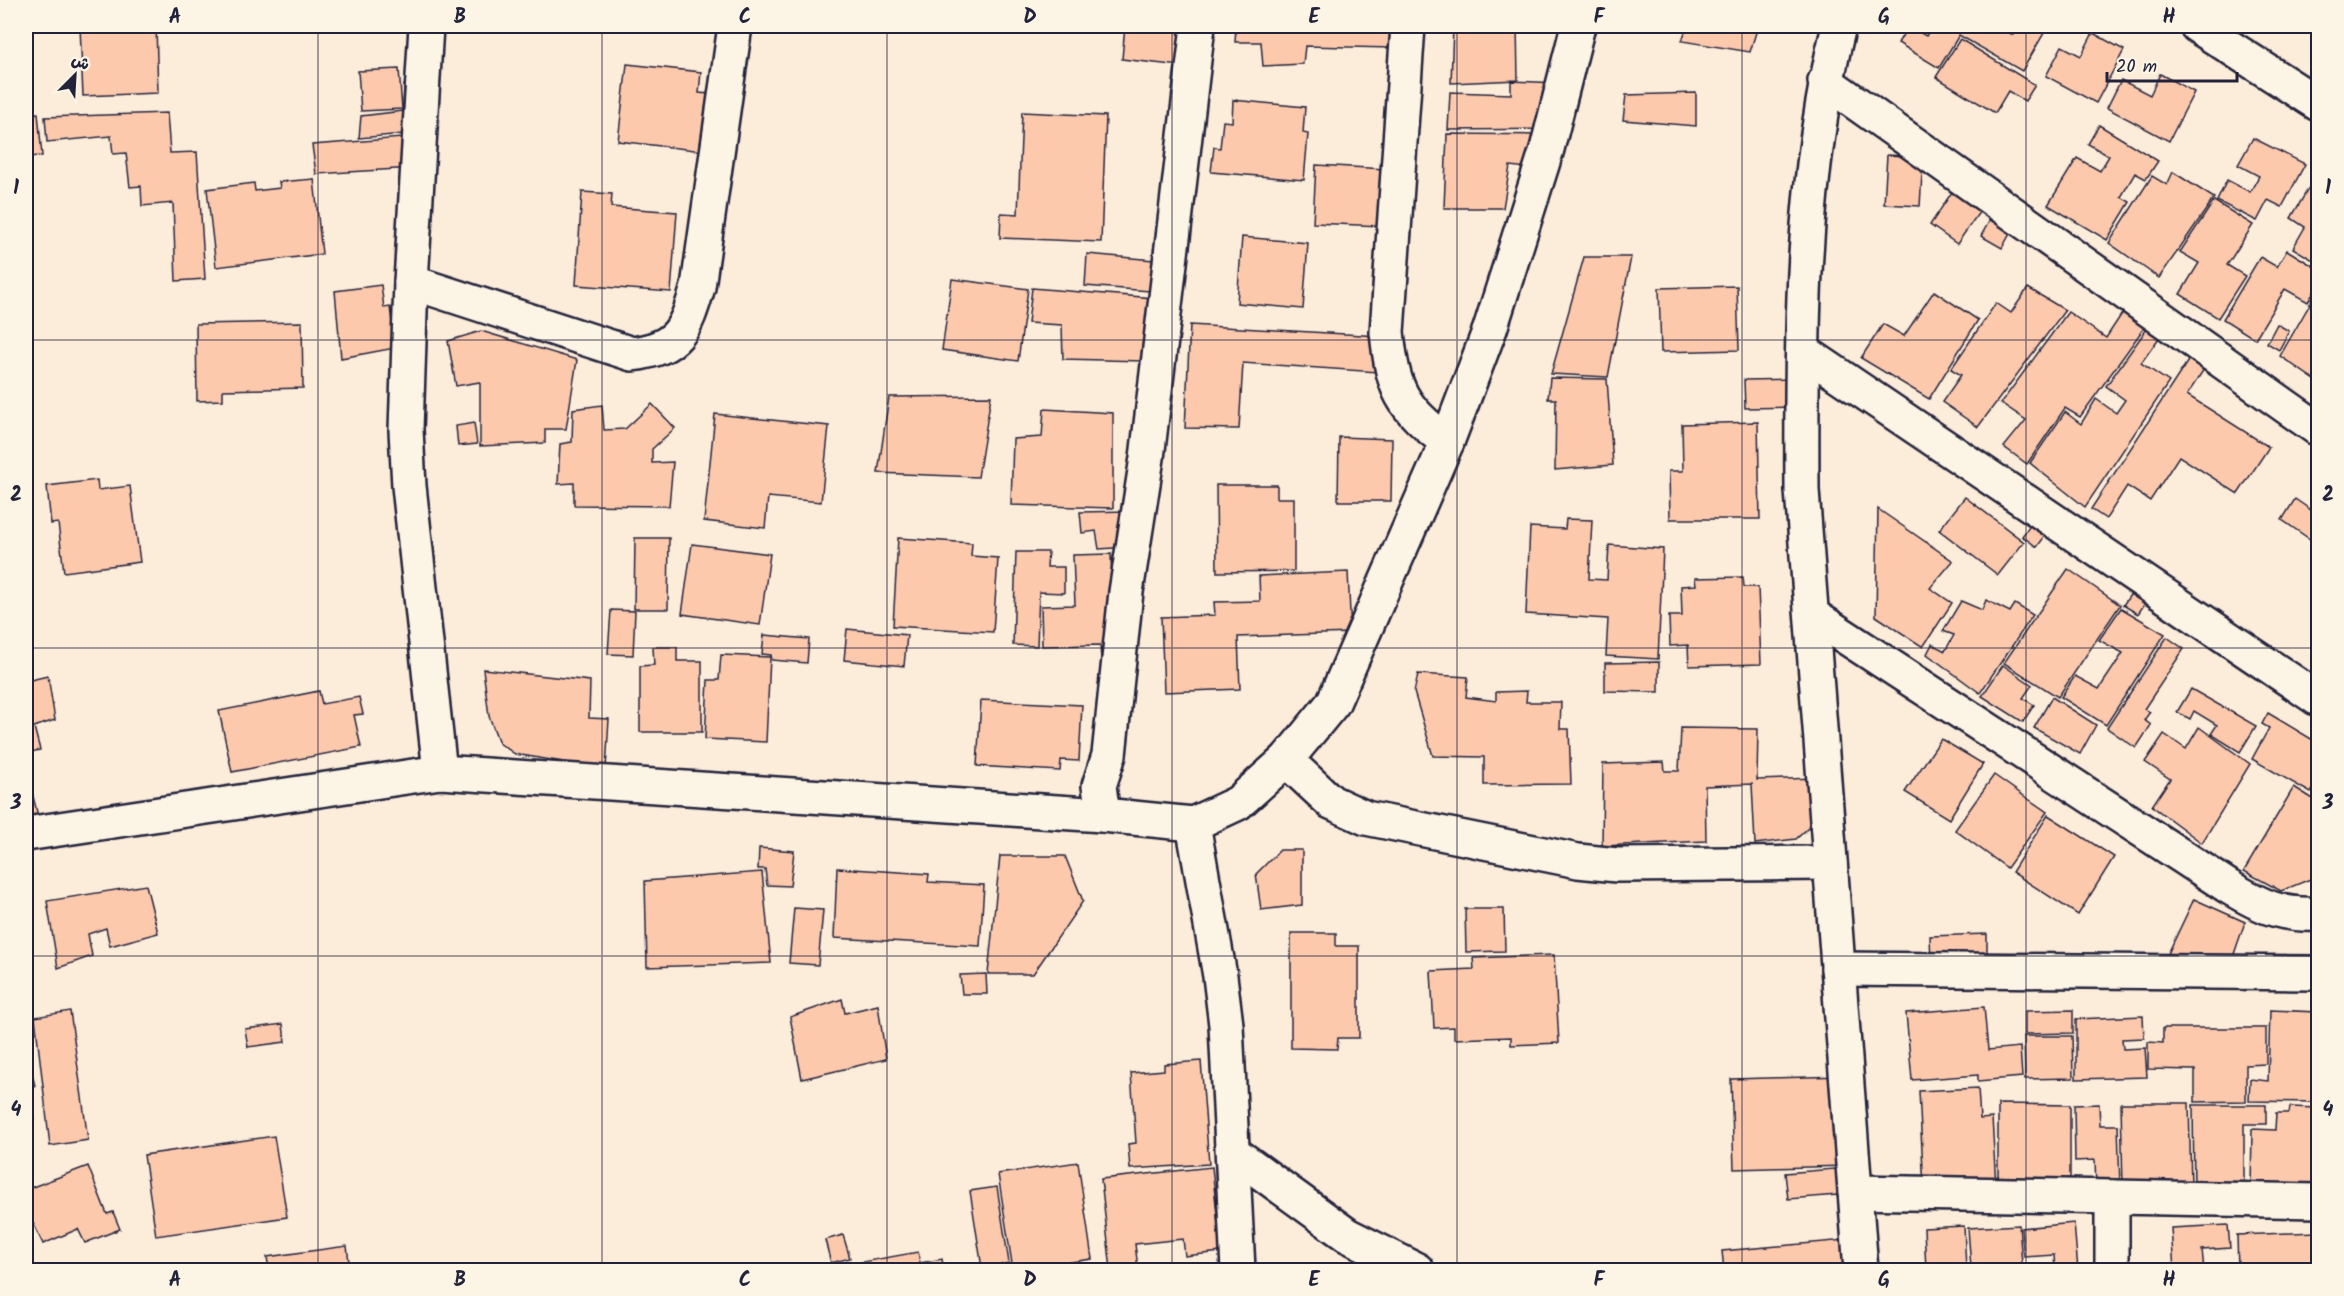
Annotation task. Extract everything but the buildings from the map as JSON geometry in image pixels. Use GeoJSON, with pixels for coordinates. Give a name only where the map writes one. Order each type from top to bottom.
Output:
{"type":"FeatureCollection","features":[{"type":"Feature","properties":{"kind":"street"},"geometry":{"type":"LineString","coordinates":[[426,26],[411,282],[406,430],[409,486],[440,772]]}},
{"type":"Feature","properties":{"kind":"street"},"geometry":{"type":"LineString","coordinates":[[411,282],[632,354],[663,348],[676,338],[688,322],[698,287],[735,26]]}},
{"type":"Feature","properties":{"kind":"street"},"geometry":{"type":"LineString","coordinates":[[1103,815],[1099,786],[1109,755],[1126,592],[1147,458],[1198,26]]}},
{"type":"Feature","properties":{"kind":"street"},"geometry":{"type":"LineString","coordinates":[[1408,26],[1387,332],[1390,363],[1399,394],[1416,418],[1448,442]]}},
{"type":"Feature","properties":{"kind":"street"},"geometry":{"type":"LineString","coordinates":[[26,834],[440,772],[1103,815],[1193,824],[1238,803],[1286,760],[1333,703],[1448,442],[1508,274],[1553,127],[1578,26]]}},
{"type":"Feature","properties":{"kind":"street"},"geometry":{"type":"LineString","coordinates":[[1839,26],[1825,81],[1811,176],[1803,351],[1802,490],[1861,1270]]}},
{"type":"Feature","properties":{"kind":"street"},"geometry":{"type":"LineString","coordinates":[[2197,26],[2319,104]]}},
{"type":"Feature","properties":{"kind":"street"},"geometry":{"type":"LineString","coordinates":[[1825,81],[2319,429]]}},
{"type":"Feature","properties":{"kind":"street"},"geometry":{"type":"LineString","coordinates":[[1803,351],[2319,699]]}},
{"type":"Feature","properties":{"kind":"street"},"geometry":{"type":"LineString","coordinates":[[1812,615],[2262,907],[2295,916],[2319,914]]}},
{"type":"Feature","properties":{"kind":"street"},"geometry":{"type":"LineString","coordinates":[[1286,760],[1331,802],[1366,818],[1578,861],[1617,865],[1830,862]]}},
{"type":"Feature","properties":{"kind":"street"},"geometry":{"type":"LineString","coordinates":[[1193,824],[1220,976],[1230,1069],[1238,1270]]}},
{"type":"Feature","properties":{"kind":"street"},"geometry":{"type":"LineString","coordinates":[[1839,969],[2319,973]]}},
{"type":"Feature","properties":{"kind":"street"},"geometry":{"type":"LineString","coordinates":[[1233,1153],[1347,1235],[1417,1270]]}},
{"type":"Feature","properties":{"kind":"street"},"geometry":{"type":"LineString","coordinates":[[1855,1192],[2319,1201]]}},
{"type":"Feature","properties":{"kind":"street"},"geometry":{"type":"LineString","coordinates":[[2112,1197],[2112,1270]]}}]}
